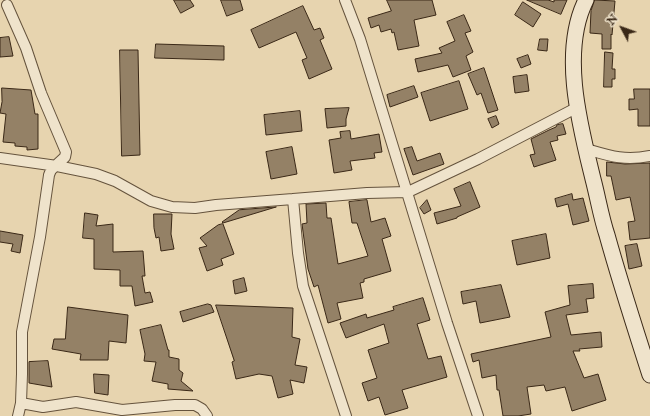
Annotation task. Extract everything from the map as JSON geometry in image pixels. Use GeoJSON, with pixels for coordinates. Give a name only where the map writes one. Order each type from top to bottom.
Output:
{"type":"FeatureCollection","features":[{"type":"Feature","properties":{"kind":"street"},"geometry":{"type":"LineString","coordinates":[[345,0],[360,40],[447,322],[478,416]]}},
{"type":"Feature","properties":{"kind":"street"},"geometry":{"type":"LineString","coordinates":[[586,0],[582,8],[577,28],[573,63],[580,123],[606,234],[646,346],[650,375]]}},
{"type":"Feature","properties":{"kind":"street"},"geometry":{"type":"LineString","coordinates":[[6,6],[26,48],[41,93],[66,152],[65,157],[51,170],[49,176],[40,237],[22,332],[21,404],[18,416]]}},
{"type":"Feature","properties":{"kind":"street"},"geometry":{"type":"LineString","coordinates":[[0,158],[57,166],[96,174],[115,181],[151,201],[172,207],[195,208],[367,193],[408,192],[478,159],[578,107]]}},
{"type":"Feature","properties":{"kind":"street"},"geometry":{"type":"LineString","coordinates":[[586,149],[617,158],[629,159],[650,156]]}},
{"type":"Feature","properties":{"kind":"street"},"geometry":{"type":"LineString","coordinates":[[293,199],[303,286],[346,416]]}},
{"type":"Feature","properties":{"kind":"street"},"geometry":{"type":"LineString","coordinates":[[21,404],[43,407],[76,402],[122,410],[175,405],[195,405],[202,409],[208,416]]}},
{"type":"Feature","properties":{"kind":"building"},"geometry":{"type":"Polygon","coordinates":[[[174,0],[190,0],[194,6],[181,13],[174,0]]]}},
{"type":"Feature","properties":{"kind":"building"},"geometry":{"type":"Polygon","coordinates":[[[221,0],[240,0],[243,10],[227,16],[221,0]]]}},
{"type":"Feature","properties":{"kind":"building"},"geometry":{"type":"Polygon","coordinates":[[[387,0],[432,0],[436,15],[414,20],[419,46],[398,50],[394,32],[392,33],[391,29],[381,32],[379,25],[371,28],[368,18],[391,11],[387,0]]]}},
{"type":"Feature","properties":{"kind":"building"},"geometry":{"type":"Polygon","coordinates":[[[527,0],[548,0],[554,2],[554,0],[567,0],[561,14],[527,0]]]}},
{"type":"Feature","properties":{"kind":"building"},"geometry":{"type":"Polygon","coordinates":[[[595,0],[615,1],[612,35],[611,34],[611,49],[602,49],[602,34],[590,33],[591,11],[595,0]]]}},
{"type":"Feature","properties":{"kind":"building"},"geometry":{"type":"Polygon","coordinates":[[[523,2],[541,14],[533,27],[515,15],[523,2]]]}},
{"type":"Feature","properties":{"kind":"building"},"geometry":{"type":"Polygon","coordinates":[[[303,6],[314,30],[320,28],[324,38],[320,40],[332,69],[309,79],[302,60],[307,58],[296,32],[259,48],[251,30],[303,6]]]}},
{"type":"Feature","properties":{"kind":"building"},"geometry":{"type":"Polygon","coordinates":[[[464,15],[471,31],[465,33],[473,52],[466,56],[471,70],[453,77],[448,65],[418,72],[415,59],[442,53],[439,48],[455,41],[447,22],[464,15]]]}},
{"type":"Feature","properties":{"kind":"building"},"geometry":{"type":"Polygon","coordinates":[[[9,37],[13,56],[0,57],[0,38],[9,37]]]}},
{"type":"Feature","properties":{"kind":"building"},"geometry":{"type":"Polygon","coordinates":[[[540,39],[548,39],[547,51],[538,50],[540,39]]]}},
{"type":"Feature","properties":{"kind":"building"},"geometry":{"type":"Polygon","coordinates":[[[156,44],[224,46],[224,60],[155,58],[156,44]]]}},
{"type":"Feature","properties":{"kind":"building"},"geometry":{"type":"Polygon","coordinates":[[[120,50],[138,50],[140,155],[122,156],[120,50]]]}},
{"type":"Feature","properties":{"kind":"building"},"geometry":{"type":"Polygon","coordinates":[[[605,52],[613,53],[612,69],[615,69],[615,79],[612,79],[612,87],[604,87],[605,52]]]}},
{"type":"Feature","properties":{"kind":"building"},"geometry":{"type":"Polygon","coordinates":[[[528,55],[531,64],[521,68],[517,59],[528,55]]]}},
{"type":"Feature","properties":{"kind":"building"},"geometry":{"type":"Polygon","coordinates":[[[484,68],[498,110],[488,113],[481,93],[477,95],[468,74],[484,68]]]}},
{"type":"Feature","properties":{"kind":"building"},"geometry":{"type":"Polygon","coordinates":[[[527,75],[529,91],[515,93],[513,77],[527,75]]]}},
{"type":"Feature","properties":{"kind":"building"},"geometry":{"type":"Polygon","coordinates":[[[459,81],[468,109],[430,121],[421,93],[459,81]]]}},
{"type":"Feature","properties":{"kind":"building"},"geometry":{"type":"Polygon","coordinates":[[[414,86],[418,97],[390,107],[387,95],[414,86]]]}},
{"type":"Feature","properties":{"kind":"building"},"geometry":{"type":"Polygon","coordinates":[[[2,88],[31,90],[35,114],[38,114],[38,149],[27,150],[27,147],[15,146],[15,143],[3,142],[6,114],[0,113],[2,88]]]}},
{"type":"Feature","properties":{"kind":"building"},"geometry":{"type":"Polygon","coordinates":[[[634,89],[650,89],[650,126],[638,126],[638,109],[629,110],[629,99],[634,99],[634,89]]]}},
{"type":"Feature","properties":{"kind":"building"},"geometry":{"type":"Polygon","coordinates":[[[349,108],[346,126],[327,128],[325,109],[349,108]]]}},
{"type":"Feature","properties":{"kind":"building"},"geometry":{"type":"Polygon","coordinates":[[[300,111],[302,131],[266,135],[264,115],[300,111]]]}},
{"type":"Feature","properties":{"kind":"building"},"geometry":{"type":"Polygon","coordinates":[[[496,116],[499,124],[492,128],[488,119],[496,116]]]}},
{"type":"Feature","properties":{"kind":"building"},"geometry":{"type":"Polygon","coordinates":[[[563,124],[566,134],[557,136],[558,140],[550,142],[556,160],[534,167],[530,155],[535,154],[531,139],[556,127],[557,125],[563,124]]]}},
{"type":"Feature","properties":{"kind":"building"},"geometry":{"type":"Polygon","coordinates":[[[350,131],[351,139],[379,134],[382,152],[374,153],[375,158],[350,161],[352,170],[334,173],[329,140],[341,138],[340,132],[350,131]]]}},
{"type":"Feature","properties":{"kind":"building"},"geometry":{"type":"Polygon","coordinates":[[[292,147],[297,174],[271,179],[266,152],[292,147]]]}},
{"type":"Feature","properties":{"kind":"building"},"geometry":{"type":"Polygon","coordinates":[[[412,147],[417,161],[440,153],[444,164],[413,175],[404,149],[412,147]]]}},
{"type":"Feature","properties":{"kind":"building"},"geometry":{"type":"Polygon","coordinates":[[[607,162],[625,164],[650,163],[650,238],[630,240],[628,222],[635,221],[630,197],[616,200],[611,176],[607,176],[607,162]]]}},
{"type":"Feature","properties":{"kind":"building"},"geometry":{"type":"Polygon","coordinates":[[[470,182],[480,207],[457,218],[437,224],[434,213],[461,206],[454,189],[470,182]]]}},
{"type":"Feature","properties":{"kind":"building"},"geometry":{"type":"Polygon","coordinates":[[[572,194],[573,200],[583,198],[589,221],[573,225],[568,204],[557,207],[555,199],[572,194]]]}},
{"type":"Feature","properties":{"kind":"building"},"geometry":{"type":"Polygon","coordinates":[[[367,200],[371,222],[385,218],[391,236],[382,239],[391,271],[364,279],[364,282],[360,283],[363,298],[337,303],[341,319],[328,323],[318,285],[314,287],[308,269],[302,224],[307,223],[306,204],[326,203],[327,218],[331,218],[338,264],[368,256],[357,223],[352,223],[349,202],[367,200]]]}},
{"type":"Feature","properties":{"kind":"building"},"geometry":{"type":"Polygon","coordinates":[[[427,200],[431,210],[424,214],[420,208],[427,200]]]}},
{"type":"Feature","properties":{"kind":"building"},"geometry":{"type":"Polygon","coordinates":[[[276,207],[223,223],[222,222],[239,210],[276,207]]]}},
{"type":"Feature","properties":{"kind":"building"},"geometry":{"type":"Polygon","coordinates":[[[85,213],[98,215],[96,226],[113,224],[113,252],[143,251],[145,276],[142,276],[145,293],[150,292],[153,302],[135,306],[132,286],[120,286],[120,270],[94,269],[94,239],[83,238],[85,213]]]}},
{"type":"Feature","properties":{"kind":"building"},"geometry":{"type":"Polygon","coordinates":[[[154,214],[172,214],[171,234],[174,249],[161,251],[159,237],[156,238],[154,228],[154,214]]]}},
{"type":"Feature","properties":{"kind":"building"},"geometry":{"type":"Polygon","coordinates":[[[223,224],[234,254],[221,259],[223,265],[207,271],[199,248],[207,246],[200,238],[218,225],[223,224]]]}},
{"type":"Feature","properties":{"kind":"building"},"geometry":{"type":"Polygon","coordinates":[[[0,231],[23,235],[20,253],[11,251],[13,244],[0,242],[0,231]]]}},
{"type":"Feature","properties":{"kind":"building"},"geometry":{"type":"Polygon","coordinates":[[[546,234],[550,258],[517,265],[512,241],[546,234]]]}},
{"type":"Feature","properties":{"kind":"building"},"geometry":{"type":"Polygon","coordinates":[[[637,244],[642,266],[629,269],[625,246],[637,244]]]}},
{"type":"Feature","properties":{"kind":"building"},"geometry":{"type":"Polygon","coordinates":[[[244,278],[247,291],[235,294],[233,281],[244,278]]]}},
{"type":"Feature","properties":{"kind":"building"},"geometry":{"type":"Polygon","coordinates":[[[593,284],[594,298],[586,299],[588,312],[566,315],[571,335],[601,332],[602,347],[573,351],[584,378],[598,374],[606,400],[572,411],[565,387],[546,391],[544,385],[527,387],[531,414],[503,416],[499,390],[497,390],[496,375],[482,378],[479,360],[473,362],[471,354],[551,337],[545,312],[570,305],[568,286],[593,284]]]}},
{"type":"Feature","properties":{"kind":"building"},"geometry":{"type":"Polygon","coordinates":[[[501,285],[510,317],[480,323],[476,301],[463,304],[461,292],[501,285]]]}},
{"type":"Feature","properties":{"kind":"building"},"geometry":{"type":"Polygon","coordinates":[[[423,298],[430,320],[417,324],[428,359],[441,356],[447,377],[402,390],[408,408],[385,415],[379,397],[368,401],[362,383],[377,378],[368,350],[389,343],[384,324],[346,338],[340,323],[366,314],[367,318],[394,310],[393,307],[423,298]]]}},
{"type":"Feature","properties":{"kind":"building"},"geometry":{"type":"Polygon","coordinates":[[[208,304],[211,305],[214,312],[183,322],[180,312],[208,304]]]}},
{"type":"Feature","properties":{"kind":"building"},"geometry":{"type":"Polygon","coordinates":[[[216,305],[293,308],[292,337],[300,339],[295,365],[307,367],[304,383],[290,380],[293,394],[278,398],[272,376],[259,374],[236,379],[232,362],[234,361],[216,305]]]}},
{"type":"Feature","properties":{"kind":"building"},"geometry":{"type":"Polygon","coordinates":[[[68,307],[128,315],[126,343],[109,341],[108,360],[80,360],[81,354],[52,349],[54,339],[65,339],[68,307]]]}},
{"type":"Feature","properties":{"kind":"building"},"geometry":{"type":"Polygon","coordinates":[[[161,325],[169,350],[169,357],[179,359],[179,370],[183,373],[181,381],[193,391],[168,389],[168,384],[152,381],[156,362],[144,361],[145,354],[140,330],[161,325]]]}},
{"type":"Feature","properties":{"kind":"building"},"geometry":{"type":"Polygon","coordinates":[[[48,361],[52,387],[29,383],[29,362],[48,361]]]}},
{"type":"Feature","properties":{"kind":"building"},"geometry":{"type":"Polygon","coordinates":[[[94,374],[109,375],[108,395],[95,393],[94,374]]]}}]}
